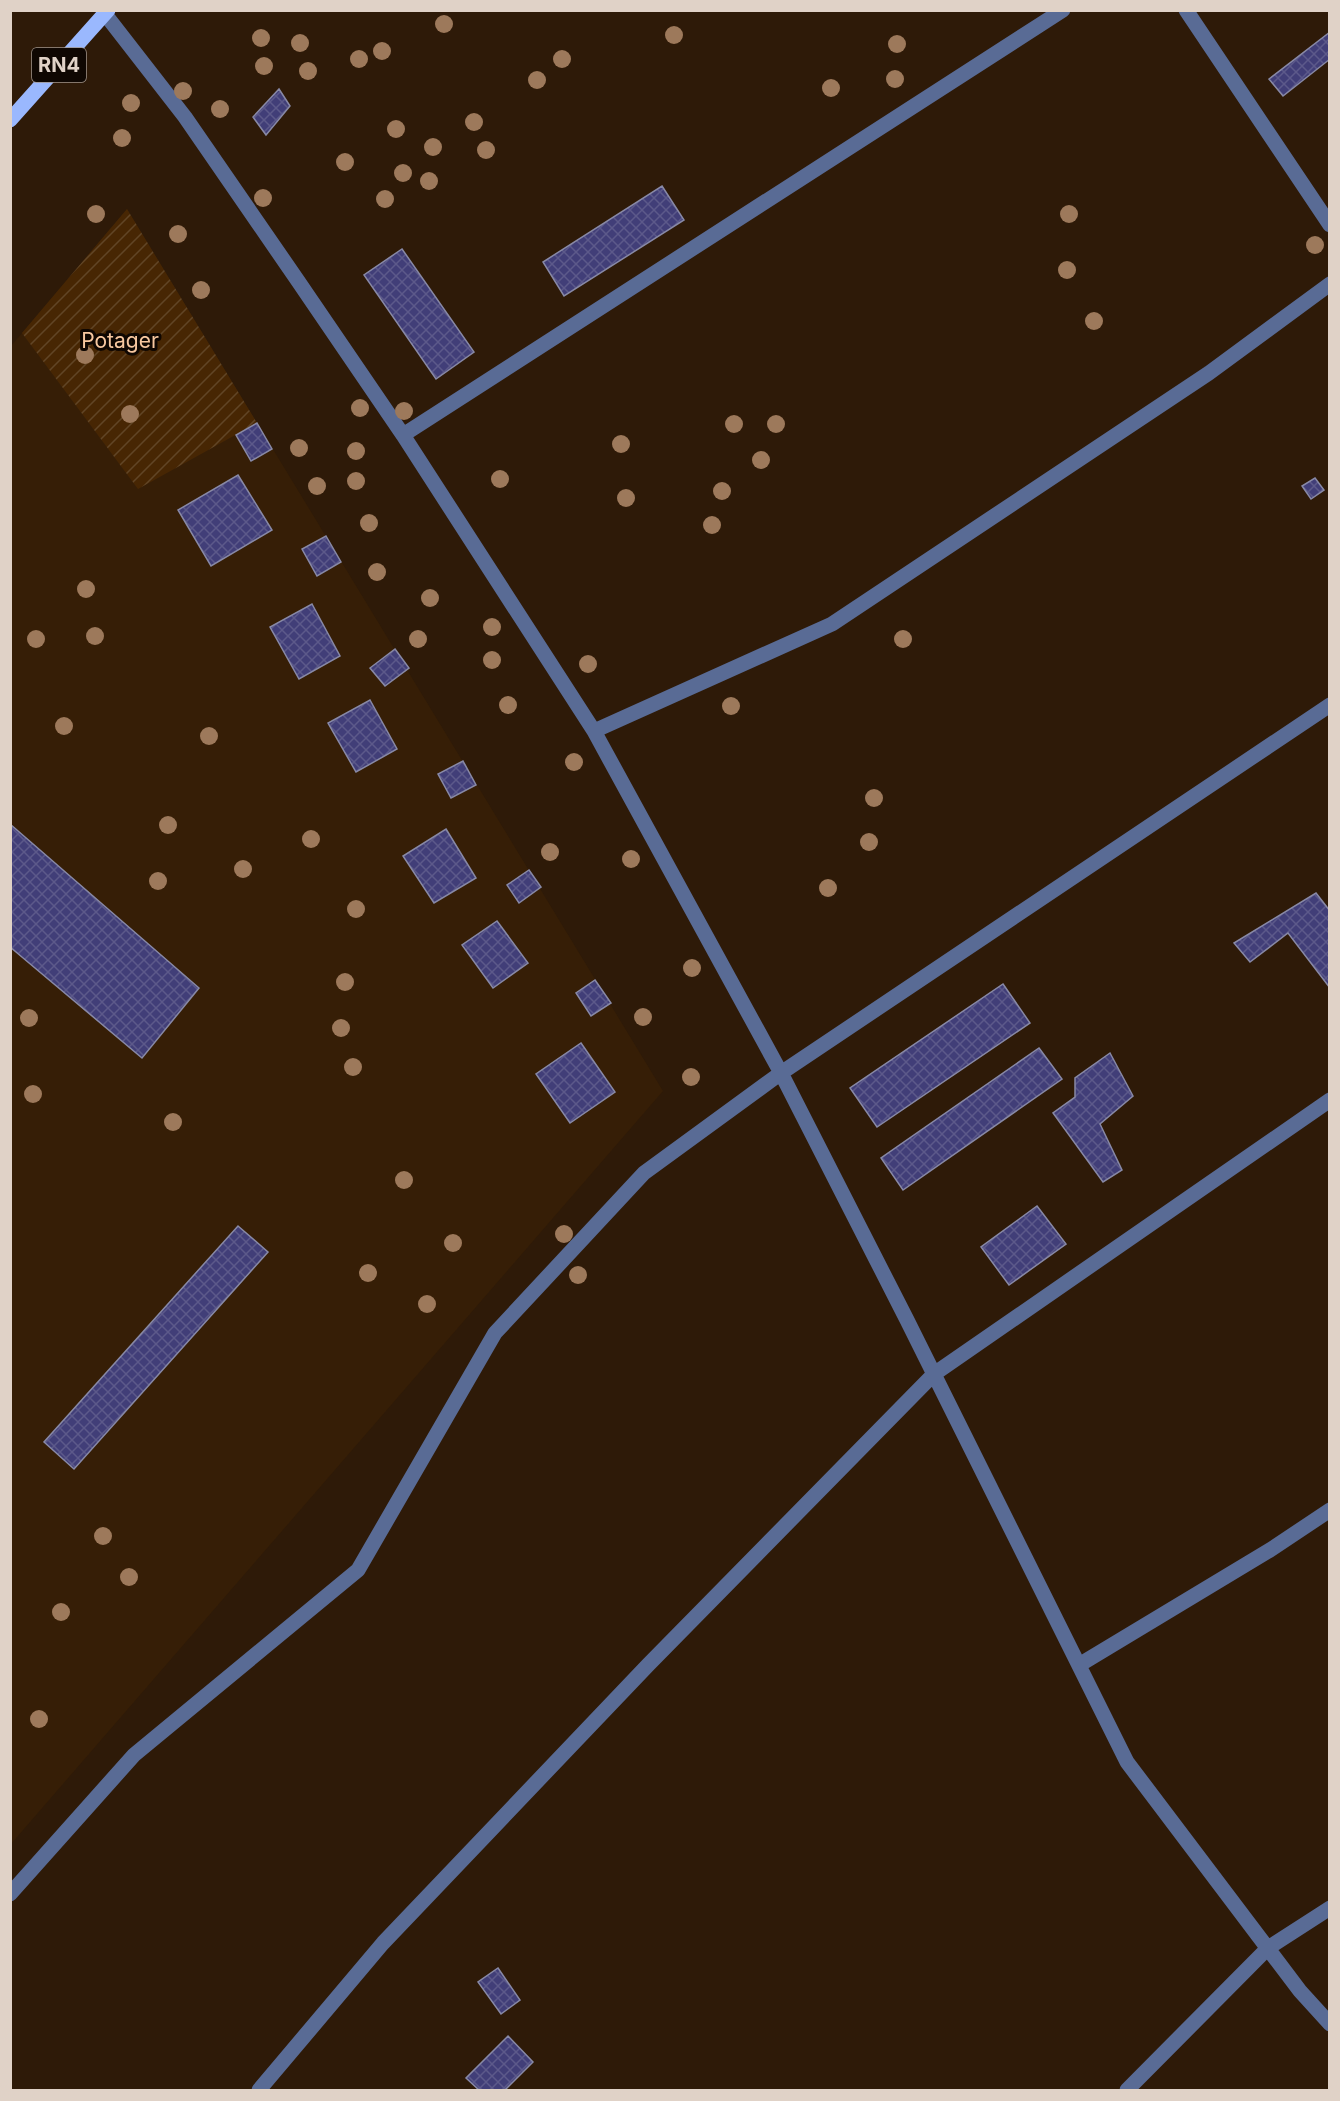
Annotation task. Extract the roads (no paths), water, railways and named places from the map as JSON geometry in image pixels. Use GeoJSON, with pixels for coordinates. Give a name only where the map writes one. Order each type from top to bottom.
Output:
{"type":"FeatureCollection","features":[{"type":"Feature","properties":{"kind":"main road","name":"RN4"},"geometry":{"type":"LineString","coordinates":[[10,120],[106,12]]}},
{"type":"Feature","properties":{"kind":"street"},"geometry":{"type":"LineString","coordinates":[[403,435],[1063,10]]}},
{"type":"Feature","properties":{"kind":"street"},"geometry":{"type":"LineString","coordinates":[[1186,10],[1329,225]]}},
{"type":"Feature","properties":{"kind":"street"},"geometry":{"type":"LineString","coordinates":[[106,12],[185,117],[403,435],[594,731],[781,1073],[1127,1762],[1300,1991],[1329,2024]]}},
{"type":"Feature","properties":{"kind":"street"},"geometry":{"type":"LineString","coordinates":[[594,731],[832,624],[1209,373],[1329,284]]}},
{"type":"Feature","properties":{"kind":"street"},"geometry":{"type":"LineString","coordinates":[[10,1894],[134,1755],[358,1570],[495,1333],[644,1173],[781,1073],[1329,705]]}},
{"type":"Feature","properties":{"kind":"street"},"geometry":{"type":"LineString","coordinates":[[259,2091],[383,1943],[648,1665],[934,1374],[1329,1100]]}},
{"type":"Feature","properties":{"kind":"street"},"geometry":{"type":"LineString","coordinates":[[1079,1665],[1270,1550],[1329,1510]]}},
{"type":"Feature","properties":{"kind":"street"},"geometry":{"type":"LineString","coordinates":[[1127,2091],[1268,1948],[1329,1908]]}},
{"type":"Feature","properties":{"kind":"park label","name":"Potager"},"geometry":{"type":"Point","coordinates":[120,341]}}]}
